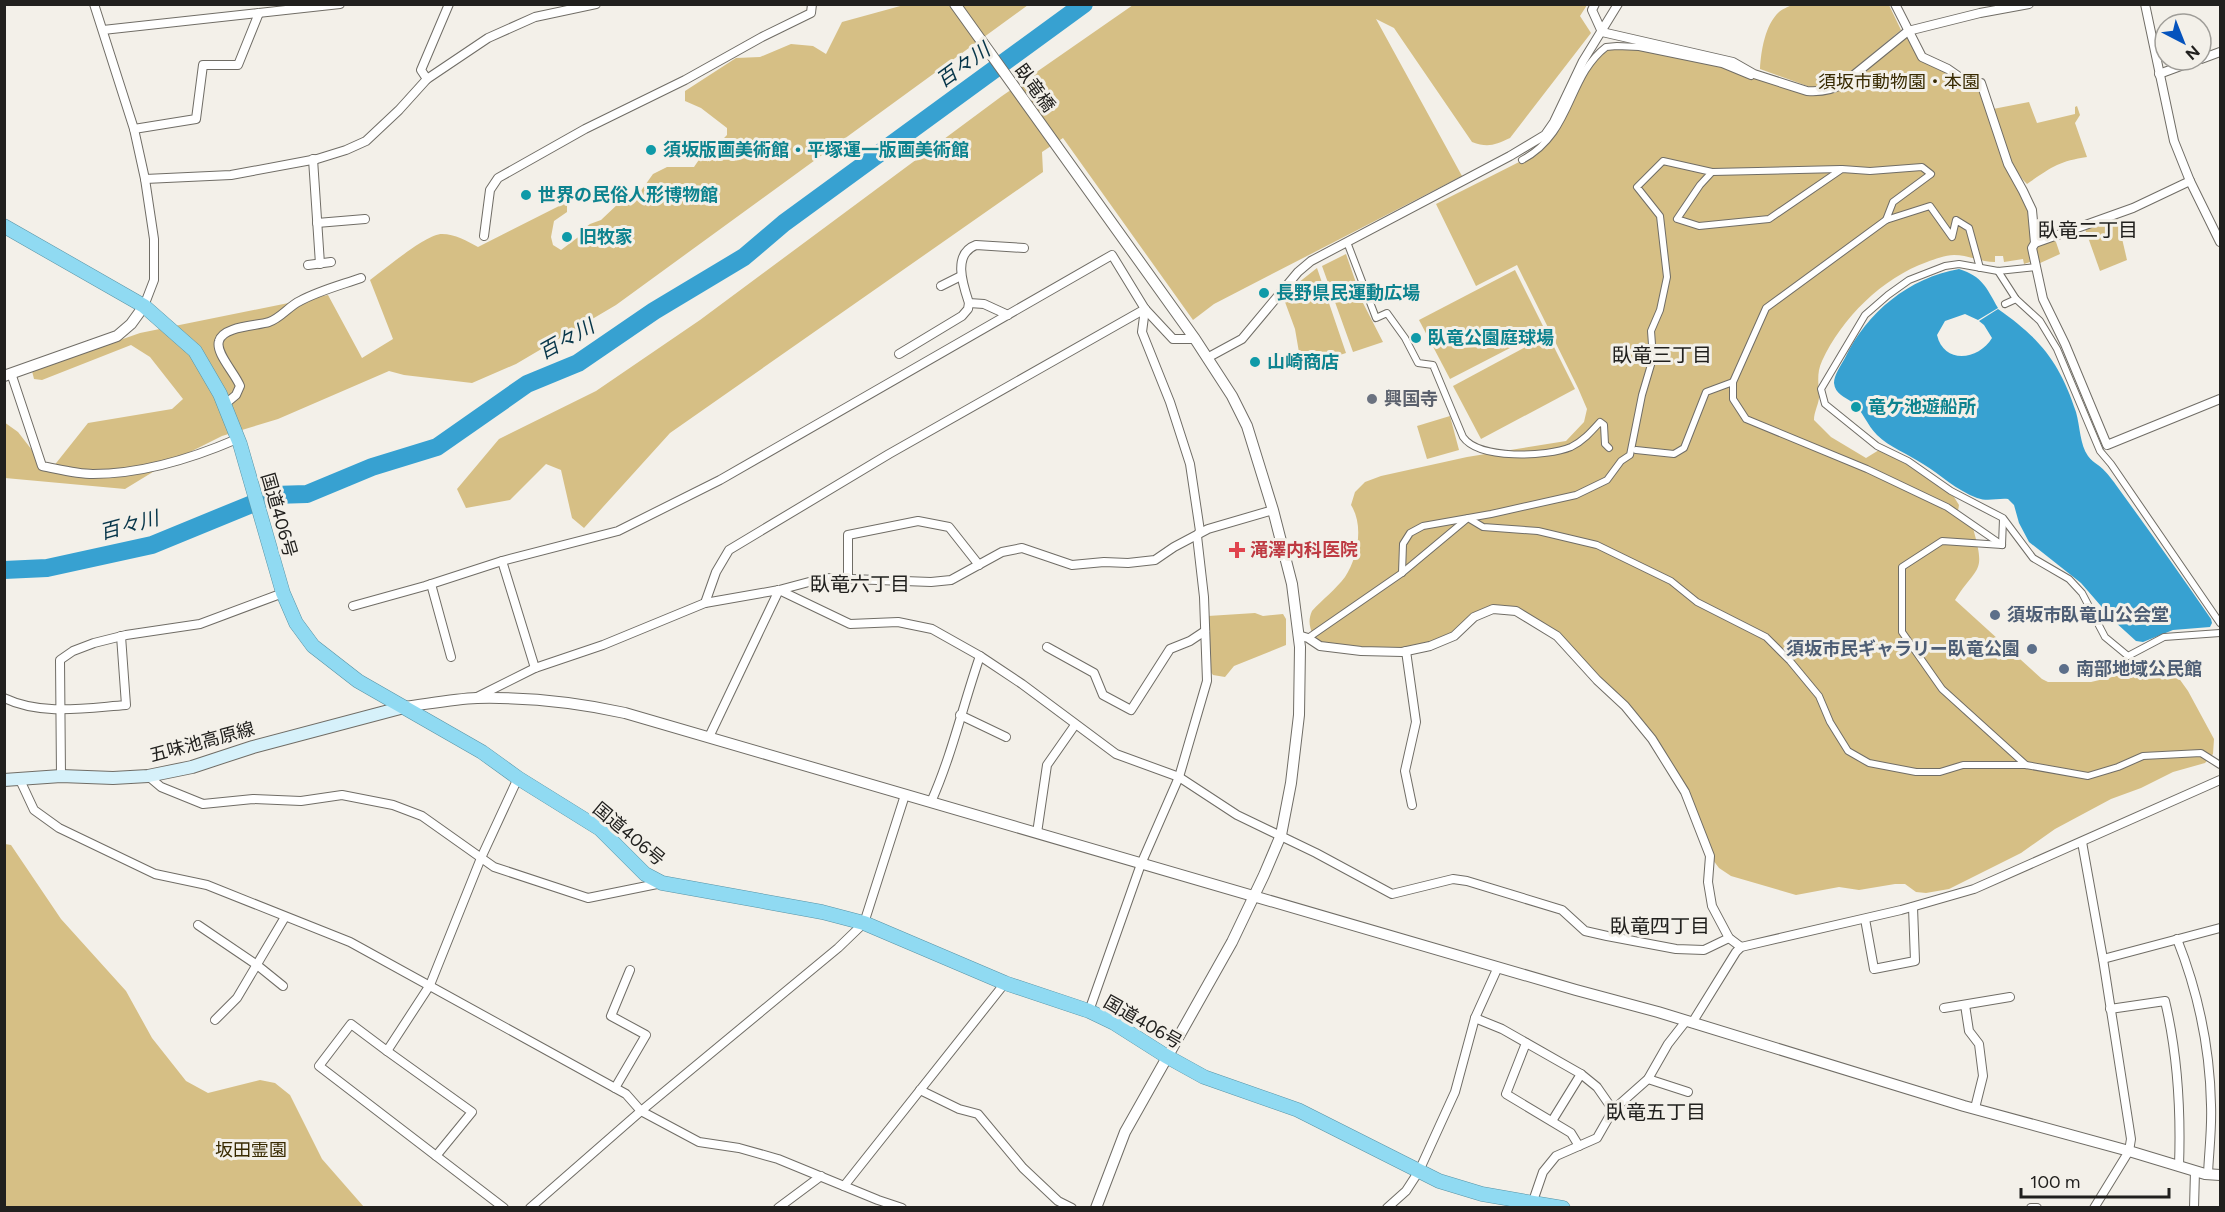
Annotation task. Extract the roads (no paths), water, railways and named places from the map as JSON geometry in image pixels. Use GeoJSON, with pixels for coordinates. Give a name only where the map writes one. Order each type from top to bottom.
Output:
{"type":"FeatureCollection","features":[{"type":"Feature","properties":{"kind":"highway","name":"国道406号"},"geometry":{"type":"LineString","coordinates":[[4,226],[144,306],[195,351],[224,405],[238,442],[283,593],[296,623],[313,646],[358,681],[482,752],[518,778],[600,829],[645,874],[662,883],[822,912],[864,923],[1005,983],[1089,1011],[1114,1023],[1204,1077],[1298,1110],[1380,1153],[1458,1188],[1502,1202],[1533,1201],[1563,1208]]}},
{"type":"Feature","properties":{"kind":"main road","name":"五味池高原線"},"geometry":{"type":"LineString","coordinates":[[4,780],[61,776],[113,778],[148,776],[192,767],[253,747],[404,706]]}},
{"type":"Feature","properties":{"kind":"street"},"geometry":{"type":"LineString","coordinates":[[94,4],[134,129],[145,179],[154,249],[154,280],[144,306],[131,324],[117,336],[8,374],[42,466],[92,474],[144,468],[184,460],[238,442]]}},
{"type":"Feature","properties":{"kind":"street"},"geometry":{"type":"LineString","coordinates":[[103,30],[259,13],[277,8],[340,4]]}},
{"type":"Feature","properties":{"kind":"street"},"geometry":{"type":"LineString","coordinates":[[427,79],[421,70],[449,4]]}},
{"type":"Feature","properties":{"kind":"street"},"geometry":{"type":"LineString","coordinates":[[145,179],[231,175],[346,150],[366,141],[427,79],[488,38],[535,17],[596,4]]}},
{"type":"Feature","properties":{"kind":"street"},"geometry":{"type":"LineString","coordinates":[[484,236],[490,190],[498,178],[585,129],[685,80],[762,37],[811,13],[812,4]]}},
{"type":"Feature","properties":{"kind":"street","name":"臥竜橋"},"geometry":{"type":"LineString","coordinates":[[955,4],[1195,339],[1232,396],[1247,426],[1273,510],[1303,636],[1300,647],[1299,715],[1291,783],[1281,835],[1232,942],[1125,1132],[1096,1208]]}},
{"type":"Feature","properties":{"kind":"street"},"geometry":{"type":"LineString","coordinates":[[1595,4],[1592,10],[1602,32]]}},
{"type":"Feature","properties":{"kind":"street"},"geometry":{"type":"LineString","coordinates":[[1207,358],[1242,339],[1298,272],[1311,261],[1510,156],[1545,135],[1554,122],[1583,61],[1618,4]]}},
{"type":"Feature","properties":{"kind":"street"},"geometry":{"type":"LineString","coordinates":[[1895,4],[1922,57],[1948,69],[1971,85],[1981,82],[2008,164],[2032,210],[2035,243],[2032,248],[2043,299],[2065,344],[2107,445],[2220,399]]}},
{"type":"Feature","properties":{"kind":"street"},"geometry":{"type":"LineString","coordinates":[[1602,32],[1733,62],[1754,74],[1816,92],[1829,90],[1844,83],[1908,31],[1980,13],[2029,4]]}},
{"type":"Feature","properties":{"kind":"street"},"geometry":{"type":"LineString","coordinates":[[2145,4],[2174,141],[2190,181],[2220,242]]}},
{"type":"Feature","properties":{"kind":"street"},"geometry":{"type":"LineString","coordinates":[[134,129],[196,119],[203,65],[238,65],[259,13]]}},
{"type":"Feature","properties":{"kind":"street"},"geometry":{"type":"LineString","coordinates":[[1522,160],[1537,153],[1553,136],[1590,66],[1606,47],[1647,49],[1722,64],[1753,76]]}},
{"type":"Feature","properties":{"kind":"street"},"geometry":{"type":"LineString","coordinates":[[2159,74],[2164,72]]}},
{"type":"Feature","properties":{"kind":"street"},"geometry":{"type":"LineString","coordinates":[[313,159],[320,264]]}},
{"type":"Feature","properties":{"kind":"street"},"geometry":{"type":"LineString","coordinates":[[1402,573],[1403,544],[1410,533],[1423,526],[1576,495],[1606,480],[1621,461],[1630,455],[1642,395],[1653,358],[1651,331],[1660,310],[1667,278],[1660,216],[1637,187],[1663,161],[1712,172],[1842,169],[1870,171],[1922,167],[1931,174],[1893,202],[1886,220]]}},
{"type":"Feature","properties":{"kind":"street"},"geometry":{"type":"LineString","coordinates":[[1712,172],[1700,185],[1677,219],[1699,226],[1769,219],[1842,169]]}},
{"type":"Feature","properties":{"kind":"street"},"geometry":{"type":"LineString","coordinates":[[2035,243],[2133,208],[2190,181]]}},
{"type":"Feature","properties":{"kind":"street"},"geometry":{"type":"LineString","coordinates":[[1980,268],[1969,228],[1956,220],[1952,237],[1930,206],[1886,220],[1766,308],[1733,382],[1733,399],[1746,420],[1867,469],[1947,507],[2002,545]]}},
{"type":"Feature","properties":{"kind":"street"},"geometry":{"type":"LineString","coordinates":[[317,223],[365,219]]}},
{"type":"Feature","properties":{"kind":"street"},"geometry":{"type":"LineString","coordinates":[[1347,242],[1376,318],[1387,313],[1405,338],[1418,363],[1433,364],[1467,444],[1487,452],[1546,453],[1570,447],[1587,436],[1600,422],[1604,425],[1605,444],[1609,448]]}},
{"type":"Feature","properties":{"kind":"street"},"geometry":{"type":"LineString","coordinates":[[899,354],[957,320],[968,309],[969,303],[961,276],[963,257],[969,248],[976,245],[1024,248]]}},
{"type":"Feature","properties":{"kind":"street"},"geometry":{"type":"LineString","coordinates":[[353,606],[502,561],[618,531],[720,480],[1112,255],[1145,309],[1173,339],[1195,339]]}},
{"type":"Feature","properties":{"kind":"street"},"geometry":{"type":"LineString","coordinates":[[308,265],[331,262]]}},
{"type":"Feature","properties":{"kind":"street"},"geometry":{"type":"LineString","coordinates":[[2036,267],[1998,271],[1959,264],[1945,266],[1910,280],[1865,315],[1821,389],[1825,404],[1877,446],[1908,461],[1951,491],[2003,518],[2033,558],[2069,579],[2082,593],[2105,637],[2128,656],[2164,637],[2220,633]]}},
{"type":"Feature","properties":{"kind":"street"},"geometry":{"type":"LineString","coordinates":[[1998,271],[2016,299],[2040,321],[2057,349],[2100,451],[2220,623]]}},
{"type":"Feature","properties":{"kind":"street"},"geometry":{"type":"LineString","coordinates":[[941,286],[961,276]]}},
{"type":"Feature","properties":{"kind":"street"},"geometry":{"type":"LineString","coordinates":[[224,405],[236,395],[240,386],[236,375],[220,352],[218,341],[221,336],[227,331],[269,322],[299,301],[361,278]]}},
{"type":"Feature","properties":{"kind":"street"},"geometry":{"type":"LineString","coordinates":[[2005,304],[2016,299]]}},
{"type":"Feature","properties":{"kind":"street"},"geometry":{"type":"LineString","coordinates":[[969,303],[984,304],[1008,315]]}},
{"type":"Feature","properties":{"kind":"street"},"geometry":{"type":"LineString","coordinates":[[1089,1011],[1141,864],[1179,777],[1207,681],[1204,597],[1197,536],[1200,531],[1190,464],[1170,402],[1142,332],[1145,309]]}},
{"type":"Feature","properties":{"kind":"street"},"geometry":{"type":"LineString","coordinates":[[705,603],[716,572],[729,550],[890,454],[1145,309]]}},
{"type":"Feature","properties":{"kind":"street"},"geometry":{"type":"LineString","coordinates":[[1636,450],[1674,454],[1684,448],[1706,392],[1733,382]]}},
{"type":"Feature","properties":{"kind":"street"},"geometry":{"type":"LineString","coordinates":[[475,698],[535,668],[603,645],[705,603],[779,590],[824,578],[931,582],[951,580],[1002,552],[1022,548],[1072,565],[1155,560],[1208,529],[1273,510]]}},
{"type":"Feature","properties":{"kind":"street"},"geometry":{"type":"LineString","coordinates":[[1468,518],[1402,573],[1303,636],[1320,646],[1361,651],[1406,651],[1430,646],[1454,636],[1474,617],[1493,609],[1516,611],[1557,636],[1597,680],[1625,706],[1652,739],[1685,792],[1710,856],[1708,882],[1712,906],[1729,938],[1741,946]]}},
{"type":"Feature","properties":{"kind":"street"},"geometry":{"type":"LineString","coordinates":[[1468,518],[1483,526],[1538,531],[1597,545],[1671,581],[1697,602],[1766,637],[1790,661],[1819,696],[1830,722],[1848,751],[1869,763],[1916,772],[1940,772],[1963,765],[2026,765],[2088,776],[2143,756],[2201,753],[2220,765]]}},
{"type":"Feature","properties":{"kind":"street"},"geometry":{"type":"LineString","coordinates":[[2002,545],[2003,518]]}},
{"type":"Feature","properties":{"kind":"street"},"geometry":{"type":"LineString","coordinates":[[848,578],[848,536],[918,521],[950,527],[979,565]]}},
{"type":"Feature","properties":{"kind":"street"},"geometry":{"type":"LineString","coordinates":[[2002,545],[1942,541],[1902,567],[1902,632],[1942,689],[2026,765]]}},
{"type":"Feature","properties":{"kind":"street"},"geometry":{"type":"LineString","coordinates":[[502,561],[535,668]]}},
{"type":"Feature","properties":{"kind":"street"},"geometry":{"type":"LineString","coordinates":[[431,584],[451,657]]}},
{"type":"Feature","properties":{"kind":"street"},"geometry":{"type":"LineString","coordinates":[[779,590],[850,624],[898,622],[932,629],[980,656],[1062,712],[1116,754],[1179,777],[1237,815],[1281,835],[1392,894],[1453,879],[1467,881],[1562,910],[1585,931],[1607,936],[1676,949],[1704,950],[1729,938]]}},
{"type":"Feature","properties":{"kind":"street"},"geometry":{"type":"LineString","coordinates":[[709,737],[779,590]]}},
{"type":"Feature","properties":{"kind":"street"},"geometry":{"type":"LineString","coordinates":[[61,776],[60,660],[73,651],[93,643],[121,636],[200,624],[283,593]]}},
{"type":"Feature","properties":{"kind":"street"},"geometry":{"type":"LineString","coordinates":[[1047,647],[1094,674],[1103,695],[1131,710],[1170,650],[1205,631]]}},
{"type":"Feature","properties":{"kind":"street"},"geometry":{"type":"LineString","coordinates":[[4,698],[18,705],[62,710],[126,705],[121,636]]}},
{"type":"Feature","properties":{"kind":"street"},"geometry":{"type":"LineString","coordinates":[[1406,651],[1416,722],[1405,771],[1412,806]]}},
{"type":"Feature","properties":{"kind":"street"},"geometry":{"type":"LineString","coordinates":[[931,802],[947,765],[960,715],[980,656]]}},
{"type":"Feature","properties":{"kind":"street"},"geometry":{"type":"LineString","coordinates":[[404,706],[475,698],[530,699],[582,704],[625,713],[1689,1022],[1975,1108],[2195,1171],[2220,1175]]}},
{"type":"Feature","properties":{"kind":"street"},"geometry":{"type":"LineString","coordinates":[[960,715],[1006,737]]}},
{"type":"Feature","properties":{"kind":"street"},"geometry":{"type":"LineString","coordinates":[[1037,833],[1047,765],[1075,724]]}},
{"type":"Feature","properties":{"kind":"street"},"geometry":{"type":"LineString","coordinates":[[148,776],[161,787],[203,804],[253,799],[301,801],[342,795],[393,805],[422,816],[494,867],[588,898],[662,883]]}},
{"type":"Feature","properties":{"kind":"street"},"geometry":{"type":"LineString","coordinates":[[387,1051],[430,985],[481,858],[518,778]]}},
{"type":"Feature","properties":{"kind":"street"},"geometry":{"type":"LineString","coordinates":[[20,780],[34,810],[59,828],[155,874],[207,885],[350,942],[626,1094],[641,1111],[699,1142],[739,1148],[778,1159],[902,1208]]}},
{"type":"Feature","properties":{"kind":"street"},"geometry":{"type":"LineString","coordinates":[[1533,1201],[1544,1172],[1556,1156],[1597,1138],[1613,1110],[1648,1079],[1668,1044],[1689,1022],[1741,946],[1865,919],[1974,890],[2220,780]]}},
{"type":"Feature","properties":{"kind":"street"},"geometry":{"type":"LineString","coordinates":[[530,1208],[641,1111],[838,948],[864,923],[905,795]]}},
{"type":"Feature","properties":{"kind":"street"},"geometry":{"type":"LineString","coordinates":[[2082,842],[2131,1139],[2129,1151],[2094,1208]]}},
{"type":"Feature","properties":{"kind":"street"},"geometry":{"type":"LineString","coordinates":[[1865,919],[1874,969],[1915,961],[1913,907]]}},
{"type":"Feature","properties":{"kind":"street"},"geometry":{"type":"LineString","coordinates":[[214,1020],[237,998],[285,917]]}},
{"type":"Feature","properties":{"kind":"street"},"geometry":{"type":"LineString","coordinates":[[198,925],[257,965],[283,986]]}},
{"type":"Feature","properties":{"kind":"street"},"geometry":{"type":"LineString","coordinates":[[2103,959],[2220,928]]}},
{"type":"Feature","properties":{"kind":"street"},"geometry":{"type":"LineString","coordinates":[[2177,939],[2190,971],[2203,1021],[2211,1105],[2208,1174]]}},
{"type":"Feature","properties":{"kind":"street"},"geometry":{"type":"LineString","coordinates":[[1387,1208],[1406,1191],[1419,1171],[1455,1092],[1475,1018],[1498,967]]}},
{"type":"Feature","properties":{"kind":"street"},"geometry":{"type":"LineString","coordinates":[[615,1088],[646,1035],[611,1016],[630,970]]}},
{"type":"Feature","properties":{"kind":"street"},"geometry":{"type":"LineString","coordinates":[[844,1186],[1005,983]]}},
{"type":"Feature","properties":{"kind":"street"},"geometry":{"type":"LineString","coordinates":[[1944,1008],[2010,997]]}},
{"type":"Feature","properties":{"kind":"street"},"geometry":{"type":"LineString","coordinates":[[2110,1010],[2165,1001],[2176,1058],[2181,1113],[2179,1166]]}},
{"type":"Feature","properties":{"kind":"street"},"geometry":{"type":"LineString","coordinates":[[1965,1005],[1969,1031],[1979,1044],[1983,1076],[1975,1108]]}},
{"type":"Feature","properties":{"kind":"street"},"geometry":{"type":"LineString","coordinates":[[1475,1018],[1502,1029],[1581,1074],[1597,1087],[1613,1110]]}},
{"type":"Feature","properties":{"kind":"street"},"geometry":{"type":"LineString","coordinates":[[436,1156],[472,1112],[351,1024],[319,1066],[436,1156],[504,1208]]}},
{"type":"Feature","properties":{"kind":"street"},"geometry":{"type":"LineString","coordinates":[[1526,1043],[1506,1094],[1571,1133],[1579,1146]]}},
{"type":"Feature","properties":{"kind":"street"},"geometry":{"type":"LineString","coordinates":[[1552,1121],[1581,1074]]}},
{"type":"Feature","properties":{"kind":"street"},"geometry":{"type":"LineString","coordinates":[[1648,1079],[1688,1092]]}},
{"type":"Feature","properties":{"kind":"street"},"geometry":{"type":"LineString","coordinates":[[920,1090],[959,1109],[978,1114],[1023,1167],[1058,1201],[1072,1208]]}},
{"type":"Feature","properties":{"kind":"street"},"geometry":{"type":"LineString","coordinates":[[2194,1208],[2195,1171]]}},
{"type":"Feature","properties":{"kind":"street"},"geometry":{"type":"LineString","coordinates":[[778,1208],[821,1176]]}},
{"type":"Feature","properties":{"kind":"street"},"geometry":{"type":"LineString","coordinates":[[2031,1208],[2037,1208]]}},
{"type":"Feature","properties":{"kind":"water"},"geometry":{"type":"Polygon","coordinates":[[[1959,269],[1979,279],[1998,308],[1978,320],[1965,314],[1945,321],[1937,335],[1941,345],[1954,355],[1971,355],[1979,351],[1992,338],[1979,321],[1998,309],[2037,342],[2056,366],[2070,395],[2085,452],[2110,477],[2152,535],[2211,619],[2210,627],[2173,630],[2143,642],[2136,641],[2114,621],[2081,583],[2029,542],[2019,523],[2014,505],[2008,499],[1981,499],[1955,487],[1882,439],[1856,406],[1836,390],[1834,383],[1838,370],[1854,341],[1878,312],[1907,289],[1923,280],[1959,269]]]}},
{"type":"Feature","properties":{"kind":"waterway","name":"百々川"},"geometry":{"type":"LineString","coordinates":[[4,570],[47,568],[152,545],[274,495],[307,494],[372,467],[437,447],[527,384],[578,363],[654,311],[744,257],[784,223],[1084,4]]}},
{"type":"Feature","properties":{"kind":"place","name":"須坂版画美術館・平塚運一版画美術館"},"geometry":{"type":"Point","coordinates":[651,150]}},
{"type":"Feature","properties":{"kind":"place","name":"世界の民俗人形博物館"},"geometry":{"type":"Point","coordinates":[526,195]}},
{"type":"Feature","properties":{"kind":"place","name":"旧牧家"},"geometry":{"type":"Point","coordinates":[567,237]}},
{"type":"Feature","properties":{"kind":"place","name":"長野県民運動広場"},"geometry":{"type":"Point","coordinates":[1264,293]}},
{"type":"Feature","properties":{"kind":"place","name":"臥竜公園庭球場"},"geometry":{"type":"Point","coordinates":[1416,338]}},
{"type":"Feature","properties":{"kind":"place","name":"山崎商店"},"geometry":{"type":"Point","coordinates":[1255,362]}},
{"type":"Feature","properties":{"kind":"place","name":"興国寺"},"geometry":{"type":"Point","coordinates":[1372,399]}},
{"type":"Feature","properties":{"kind":"place","name":"竜ケ池遊船所"},"geometry":{"type":"Point","coordinates":[1856,407]}},
{"type":"Feature","properties":{"kind":"place","name":"滝澤内科医院"},"geometry":{"type":"Point","coordinates":[1237,550]}},
{"type":"Feature","properties":{"kind":"place","name":"須坂市臥竜山公会堂"},"geometry":{"type":"Point","coordinates":[1995,615]}},
{"type":"Feature","properties":{"kind":"place","name":"須坂市民ギャラリー臥竜公園"},"geometry":{"type":"Point","coordinates":[2032,649]}},
{"type":"Feature","properties":{"kind":"place","name":"南部地域公民館"},"geometry":{"type":"Point","coordinates":[2064,669]}},
{"type":"Feature","properties":{"kind":"district","name":"臥竜二丁目"},"geometry":{"type":"Point","coordinates":[2088,230]}},
{"type":"Feature","properties":{"kind":"district","name":"臥竜三丁目"},"geometry":{"type":"Point","coordinates":[1662,355]}},
{"type":"Feature","properties":{"kind":"district","name":"臥竜六丁目"},"geometry":{"type":"Point","coordinates":[860,584]}},
{"type":"Feature","properties":{"kind":"district","name":"臥竜四丁目"},"geometry":{"type":"Point","coordinates":[1660,926]}},
{"type":"Feature","properties":{"kind":"district","name":"臥竜五丁目"},"geometry":{"type":"Point","coordinates":[1656,1112]}},
{"type":"Feature","properties":{"kind":"park label","name":"須坂市動物園・本園"},"geometry":{"type":"Point","coordinates":[1899,82]}},
{"type":"Feature","properties":{"kind":"park label","name":"坂田霊園"},"geometry":{"type":"Point","coordinates":[251,1150]}}]}
